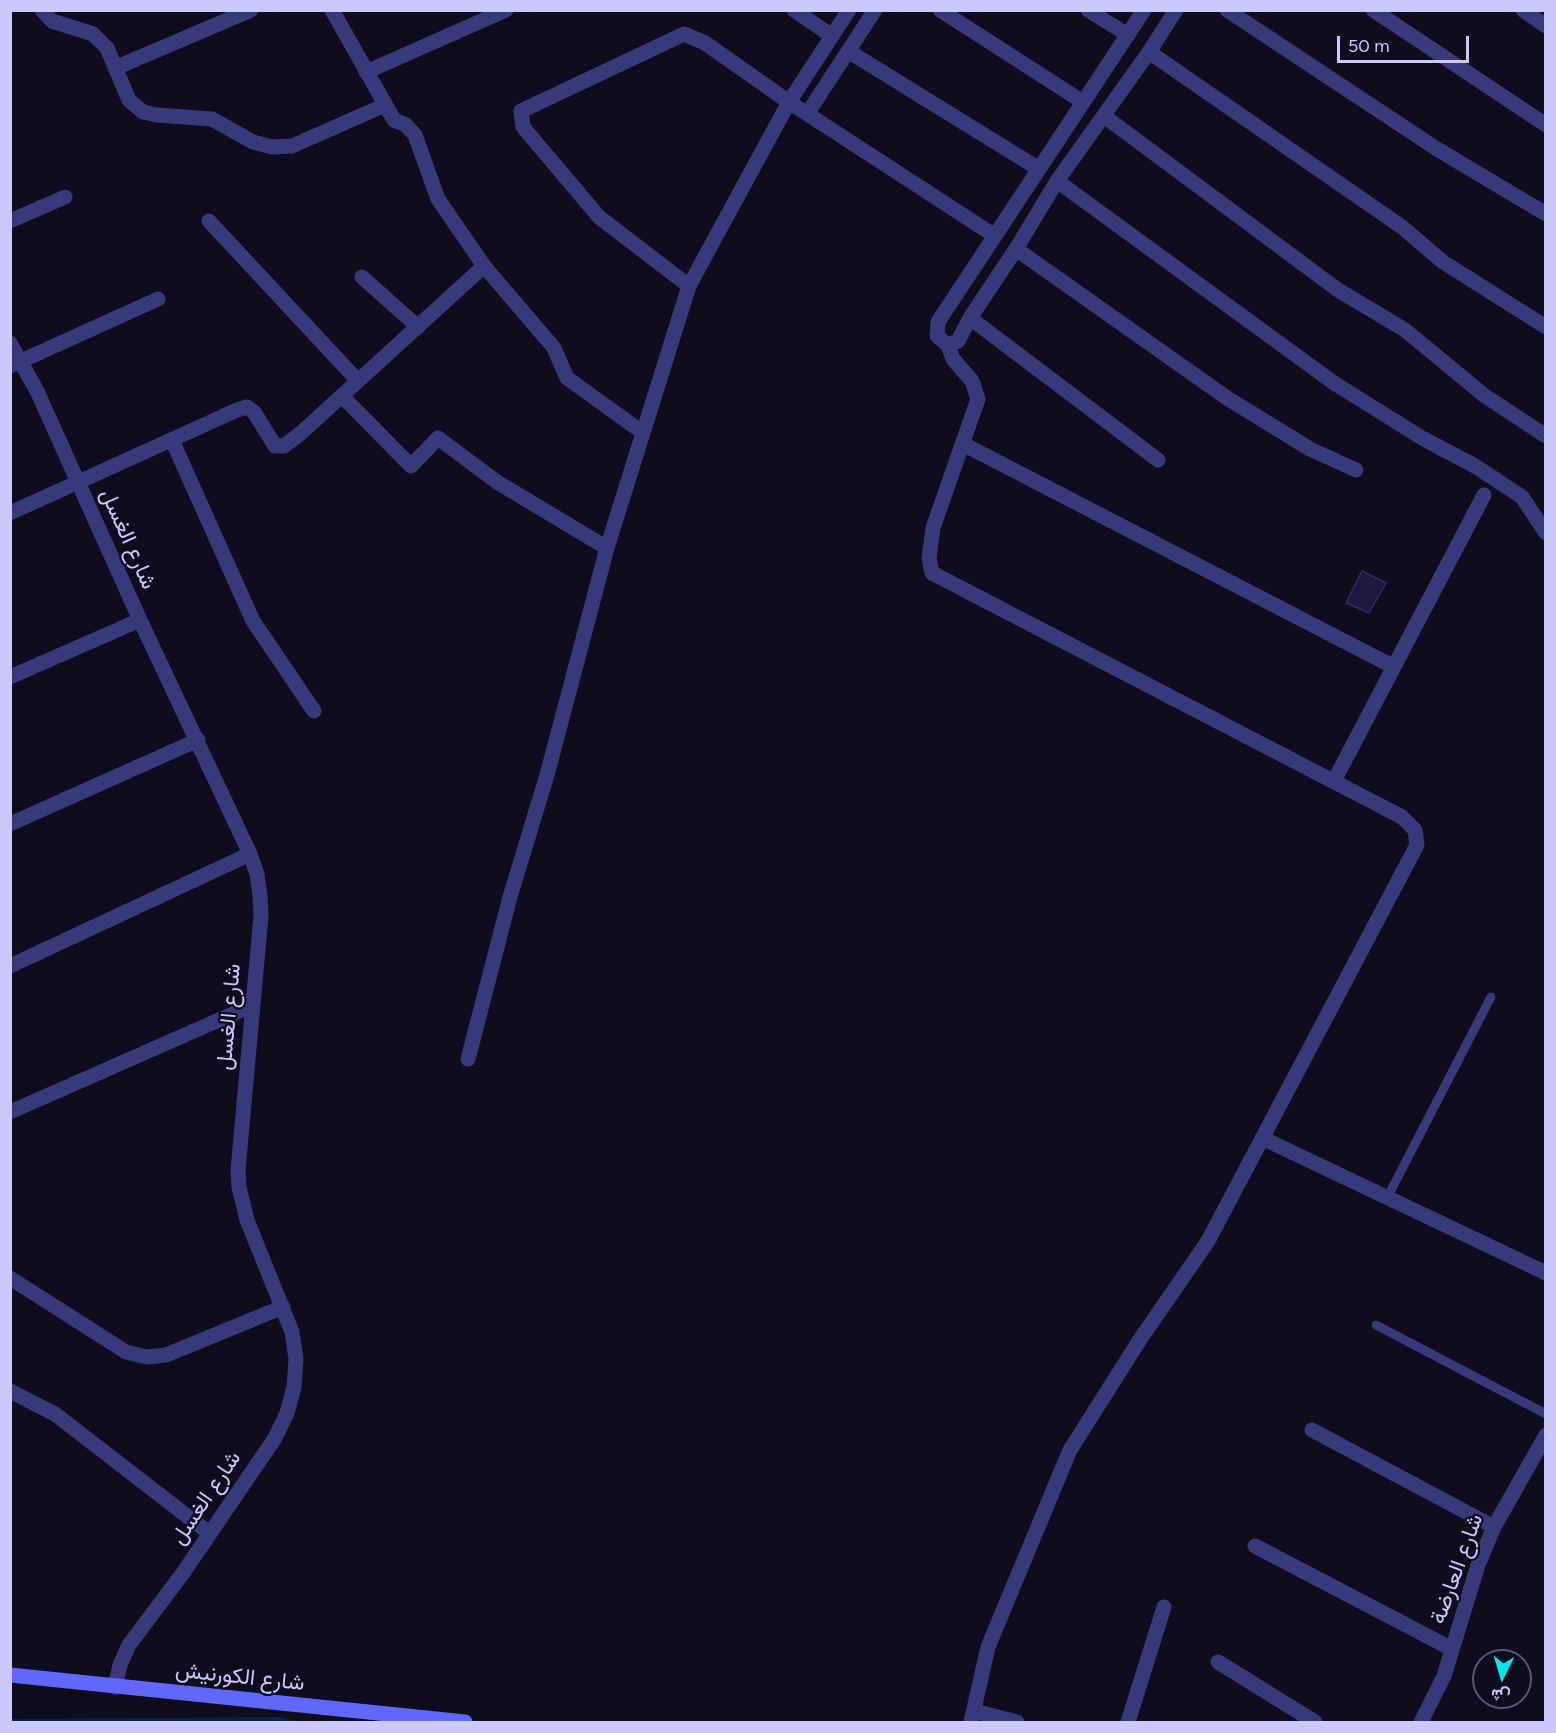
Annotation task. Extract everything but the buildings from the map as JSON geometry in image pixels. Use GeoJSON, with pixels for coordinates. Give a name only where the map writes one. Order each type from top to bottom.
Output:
{"type":"FeatureCollection","features":[{"type":"Feature","properties":{"kind":"street"},"geometry":{"type":"LineString","coordinates":[[42,10],[52,21],[93,34],[106,48],[129,100],[142,112],[212,119],[253,142],[272,147],[292,146],[385,105]]}},
{"type":"Feature","properties":{"kind":"street"},"geometry":{"type":"LineString","coordinates":[[116,68],[251,10]]}},
{"type":"Feature","properties":{"kind":"street"},"geometry":{"type":"LineString","coordinates":[[332,10],[393,120],[406,125],[415,135],[438,199],[484,266],[554,348],[567,378],[642,432]]}},
{"type":"Feature","properties":{"kind":"street"},"geometry":{"type":"LineString","coordinates":[[366,72],[506,10]]}},
{"type":"Feature","properties":{"kind":"street"},"geometry":{"type":"LineString","coordinates":[[794,10],[832,36]]}},
{"type":"Feature","properties":{"kind":"street"},"geometry":{"type":"LineString","coordinates":[[468,1059],[510,897],[547,775],[607,548],[689,286],[789,102],[849,10]]}},
{"type":"Feature","properties":{"kind":"street"},"geometry":{"type":"LineString","coordinates":[[807,114],[875,10]]}},
{"type":"Feature","properties":{"kind":"street"},"geometry":{"type":"LineString","coordinates":[[940,10],[1083,102]]}},
{"type":"Feature","properties":{"kind":"street"},"geometry":{"type":"LineString","coordinates":[[1088,10],[1128,35]]}},
{"type":"Feature","properties":{"kind":"street"},"geometry":{"type":"LineString","coordinates":[[1017,1722],[973,1717],[988,1647],[1070,1450],[1141,1338],[1208,1241],[1417,845],[1415,830],[1402,817],[932,573],[929,558],[933,528],[978,399],[972,381],[953,359],[948,345],[937,336],[938,322],[1144,10]]}},
{"type":"Feature","properties":{"kind":"street"},"geometry":{"type":"LineString","coordinates":[[948,345],[958,341],[970,318],[1016,249],[1057,181],[1149,52],[1176,10]]}},
{"type":"Feature","properties":{"kind":"street"},"geometry":{"type":"LineString","coordinates":[[1227,10],[1437,149],[1545,214]]}},
{"type":"Feature","properties":{"kind":"street"},"geometry":{"type":"LineString","coordinates":[[1372,10],[1545,125]]}},
{"type":"Feature","properties":{"kind":"street"},"geometry":{"type":"LineString","coordinates":[[1523,10],[1545,26]]}},
{"type":"Feature","properties":{"kind":"street"},"geometry":{"type":"LineString","coordinates":[[689,286],[599,217],[523,127],[521,111],[684,34],[705,43],[807,114],[995,236]]}},
{"type":"Feature","properties":{"kind":"street"},"geometry":{"type":"LineString","coordinates":[[848,51],[1039,169]]}},
{"type":"Feature","properties":{"kind":"street"},"geometry":{"type":"LineString","coordinates":[[1149,52],[1402,227],[1443,262],[1545,327]]}},
{"type":"Feature","properties":{"kind":"street"},"geometry":{"type":"LineString","coordinates":[[1104,116],[1338,290],[1405,330],[1485,396],[1545,436]]}},
{"type":"Feature","properties":{"kind":"street"},"geometry":{"type":"LineString","coordinates":[[1057,181],[1334,382],[1422,438],[1475,466],[1522,497],[1545,533]]}},
{"type":"Feature","properties":{"kind":"street"},"geometry":{"type":"LineString","coordinates":[[10,221],[65,196]]}},
{"type":"Feature","properties":{"kind":"street"},"geometry":{"type":"LineString","coordinates":[[209,221],[358,381]]}},
{"type":"Feature","properties":{"kind":"street"},"geometry":{"type":"LineString","coordinates":[[1016,249],[1227,398],[1310,449],[1356,470]]}},
{"type":"Feature","properties":{"kind":"street"},"geometry":{"type":"LineString","coordinates":[[10,513],[247,407],[254,412],[275,446],[284,446],[484,266]]}},
{"type":"Feature","properties":{"kind":"street"},"geometry":{"type":"LineString","coordinates":[[362,277],[418,327]]}},
{"type":"Feature","properties":{"kind":"street"},"geometry":{"type":"LineString","coordinates":[[15,364],[158,299]]}},
{"type":"Feature","properties":{"kind":"street"},"geometry":{"type":"LineString","coordinates":[[970,318],[1158,460]]}},
{"type":"Feature","properties":{"kind":"street","name":"شارع الغسل"},"geometry":{"type":"LineString","coordinates":[[10,343],[15,364],[37,391],[140,620],[250,854],[257,874],[261,916],[238,1170],[239,1187],[246,1220],[292,1332],[296,1359],[294,1387],[287,1413],[274,1438],[129,1645],[120,1665],[115,1687]]}},
{"type":"Feature","properties":{"kind":"street"},"geometry":{"type":"LineString","coordinates":[[342,396],[411,466],[438,438],[497,482],[607,548]]}},
{"type":"Feature","properties":{"kind":"street"},"geometry":{"type":"LineString","coordinates":[[172,440],[253,621],[314,711]]}},
{"type":"Feature","properties":{"kind":"street"},"geometry":{"type":"LineString","coordinates":[[963,444],[1394,667]]}},
{"type":"Feature","properties":{"kind":"street"},"geometry":{"type":"LineString","coordinates":[[1334,781],[1484,495]]}},
{"type":"Feature","properties":{"kind":"street"},"geometry":{"type":"LineString","coordinates":[[10,677],[140,620]]}},
{"type":"Feature","properties":{"kind":"street"},"geometry":{"type":"LineString","coordinates":[[10,824],[198,740]]}},
{"type":"Feature","properties":{"kind":"street"},"geometry":{"type":"LineString","coordinates":[[10,966],[250,854]]}},
{"type":"Feature","properties":{"kind":"street"},"geometry":{"type":"LineString","coordinates":[[10,1112],[253,1005]]}},
{"type":"Feature","properties":{"kind":"street"},"geometry":{"type":"LineString","coordinates":[[1263,1138],[1545,1273]]}},
{"type":"Feature","properties":{"kind":"street"},"geometry":{"type":"LineString","coordinates":[[10,1278],[126,1352],[147,1357],[166,1355],[283,1307]]}},
{"type":"Feature","properties":{"kind":"street"},"geometry":{"type":"LineString","coordinates":[[10,1391],[54,1414],[209,1533]]}},
{"type":"Feature","properties":{"kind":"street"},"geometry":{"type":"LineString","coordinates":[[1312,1430],[1494,1527]]}},
{"type":"Feature","properties":{"kind":"street","name":"شارع العارضة"},"geometry":{"type":"LineString","coordinates":[[1421,1722],[1444,1676],[1478,1565],[1494,1527],[1545,1436]]}},
{"type":"Feature","properties":{"kind":"street"},"geometry":{"type":"LineString","coordinates":[[1255,1546],[1452,1649]]}},
{"type":"Feature","properties":{"kind":"street"},"geometry":{"type":"LineString","coordinates":[[1128,1722],[1164,1607]]}},
{"type":"Feature","properties":{"kind":"street"},"geometry":{"type":"LineString","coordinates":[[1218,1662],[1315,1722]]}},
{"type":"Feature","properties":{"kind":"street","name":"شارع الكورنيش"},"geometry":{"type":"LineString","coordinates":[[10,1675],[465,1722]]}},
{"type":"Feature","properties":{"kind":"lane"},"geometry":{"type":"LineString","coordinates":[[1387,1198],[1491,997]]}},
{"type":"Feature","properties":{"kind":"lane"},"geometry":{"type":"LineString","coordinates":[[1376,1325],[1545,1414]]}},
{"type":"Feature","properties":{"kind":"water"},"geometry":{"type":"Polygon","coordinates":[[[280,1717],[301,1722],[10,1722],[11,1719],[280,1717]]]}}]}
